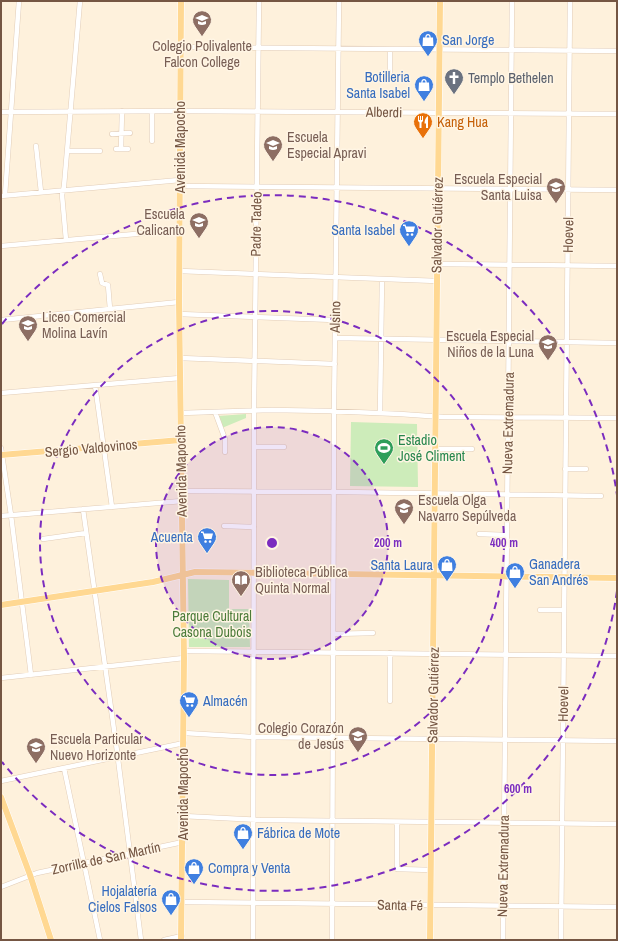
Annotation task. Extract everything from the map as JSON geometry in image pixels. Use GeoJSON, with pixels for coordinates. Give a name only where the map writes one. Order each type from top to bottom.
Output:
{"type":"FeatureCollection","features":[{"type":"Feature","properties":{"kind":"main road","name":"Avenida Mapocho"},"geometry":{"type":"LineString","coordinates":[[181,1],[179,302],[184,654],[182,938]]}},
{"type":"Feature","properties":{"kind":"main road","name":"Salvador Gutiérrez"},"geometry":{"type":"LineString","coordinates":[[430,940],[440,1]]}},
{"type":"Feature","properties":{"kind":"main road","name":"Sergio Valdovinos"},"geometry":{"type":"LineString","coordinates":[[2,455],[181,440]]}},
{"type":"Feature","properties":{"kind":"main road"},"geometry":{"type":"LineString","coordinates":[[1,604],[153,582],[195,572],[617,578]]}},
{"type":"Feature","properties":{"kind":"main road"},"geometry":{"type":"LineString","coordinates":[[1,797],[30,875],[51,940]]}},
{"type":"Feature","properties":{"kind":"street"},"geometry":{"type":"LineString","coordinates":[[19,1],[3,195],[180,183],[257,187],[617,190]]}},
{"type":"Feature","properties":{"kind":"street"},"geometry":{"type":"LineString","coordinates":[[66,240],[62,195],[80,1]]}},
{"type":"Feature","properties":{"kind":"street","name":"Padre Tadeo"},"geometry":{"type":"LineString","coordinates":[[253,940],[254,361],[258,1]]}},
{"type":"Feature","properties":{"kind":"street","name":"Alsino"},"geometry":{"type":"LineString","coordinates":[[332,940],[334,411],[339,1]]}},
{"type":"Feature","properties":{"kind":"street","name":"Nueva Extremadura"},"geometry":{"type":"LineString","coordinates":[[503,940],[512,1]]}},
{"type":"Feature","properties":{"kind":"street","name":"Hoevel"},"geometry":{"type":"LineString","coordinates":[[561,940],[570,1]]}},
{"type":"Feature","properties":{"kind":"street"},"geometry":{"type":"LineString","coordinates":[[181,47],[439,50],[617,50]]}},
{"type":"Feature","properties":{"kind":"street"},"geometry":{"type":"LineString","coordinates":[[390,49],[390,78]]}},
{"type":"Feature","properties":{"kind":"street"},"geometry":{"type":"LineString","coordinates":[[122,111],[122,134],[119,149],[128,149]]}},
{"type":"Feature","properties":{"kind":"street"},"geometry":{"type":"LineString","coordinates":[[152,111],[152,141]]}},
{"type":"Feature","properties":{"kind":"street","name":"Alberdi"},"geometry":{"type":"LineString","coordinates":[[1,112],[257,111],[617,114]]}},
{"type":"Feature","properties":{"kind":"street"},"geometry":{"type":"LineString","coordinates":[[112,134],[130,133]]}},
{"type":"Feature","properties":{"kind":"street"},"geometry":{"type":"LineString","coordinates":[[36,146],[41,192]]}},
{"type":"Feature","properties":{"kind":"street"},"geometry":{"type":"LineString","coordinates":[[67,151],[100,151]]}},
{"type":"Feature","properties":{"kind":"street"},"geometry":{"type":"LineString","coordinates":[[1,246],[180,230]]}},
{"type":"Feature","properties":{"kind":"street"},"geometry":{"type":"LineString","coordinates":[[437,264],[617,266]]}},
{"type":"Feature","properties":{"kind":"street"},"geometry":{"type":"LineString","coordinates":[[180,271],[437,281]]}},
{"type":"Feature","properties":{"kind":"street"},"geometry":{"type":"LineString","coordinates":[[100,274],[102,283],[108,285],[110,309]]}},
{"type":"Feature","properties":{"kind":"street"},"geometry":{"type":"LineString","coordinates":[[380,413],[382,279]]}},
{"type":"Feature","properties":{"kind":"street"},"geometry":{"type":"LineString","coordinates":[[1,320],[179,302]]}},
{"type":"Feature","properties":{"kind":"street"},"geometry":{"type":"LineString","coordinates":[[180,314],[335,320]]}},
{"type":"Feature","properties":{"kind":"street"},"geometry":{"type":"LineString","coordinates":[[335,338],[436,341],[617,343]]}},
{"type":"Feature","properties":{"kind":"street"},"geometry":{"type":"LineString","coordinates":[[180,358],[335,364]]}},
{"type":"Feature","properties":{"kind":"street"},"geometry":{"type":"LineString","coordinates":[[1,393],[180,378]]}},
{"type":"Feature","properties":{"kind":"street"},"geometry":{"type":"LineString","coordinates":[[95,385],[112,507]]}},
{"type":"Feature","properties":{"kind":"street"},"geometry":{"type":"LineString","coordinates":[[181,412],[334,411],[508,418],[617,418]]}},
{"type":"Feature","properties":{"kind":"street"},"geometry":{"type":"LineString","coordinates":[[215,412],[225,439],[225,452]]}},
{"type":"Feature","properties":{"kind":"street"},"geometry":{"type":"LineString","coordinates":[[254,447],[284,447]]}},
{"type":"Feature","properties":{"kind":"street"},"geometry":{"type":"LineString","coordinates":[[1,448],[32,675]]}},
{"type":"Feature","properties":{"kind":"street"},"geometry":{"type":"LineString","coordinates":[[435,449],[472,449]]}},
{"type":"Feature","properties":{"kind":"street"},"geometry":{"type":"LineString","coordinates":[[565,468],[586,469]]}},
{"type":"Feature","properties":{"kind":"street"},"geometry":{"type":"LineString","coordinates":[[181,491],[601,496]]}},
{"type":"Feature","properties":{"kind":"street"},"geometry":{"type":"LineString","coordinates":[[1,516],[182,501]]}},
{"type":"Feature","properties":{"kind":"street"},"geometry":{"type":"LineString","coordinates":[[83,509],[118,757],[141,940]]}},
{"type":"Feature","properties":{"kind":"street"},"geometry":{"type":"LineString","coordinates":[[224,526],[254,527]]}},
{"type":"Feature","properties":{"kind":"street"},"geometry":{"type":"LineString","coordinates":[[43,539],[86,533]]}},
{"type":"Feature","properties":{"kind":"street"},"geometry":{"type":"LineString","coordinates":[[479,534],[506,535]]}},
{"type":"Feature","properties":{"kind":"street"},"geometry":{"type":"LineString","coordinates":[[540,610],[564,610]]}},
{"type":"Feature","properties":{"kind":"street"},"geometry":{"type":"LineString","coordinates":[[333,634],[373,633]]}},
{"type":"Feature","properties":{"kind":"street"},"geometry":{"type":"LineString","coordinates":[[1,678],[105,666],[184,654],[333,652],[617,656]]}},
{"type":"Feature","properties":{"kind":"street"},"geometry":{"type":"LineString","coordinates":[[390,653],[390,702]]}},
{"type":"Feature","properties":{"kind":"street"},"geometry":{"type":"LineString","coordinates":[[184,733],[253,737],[617,741]]}},
{"type":"Feature","properties":{"kind":"street"},"geometry":{"type":"LineString","coordinates":[[1,781],[184,743]]}},
{"type":"Feature","properties":{"kind":"street"},"geometry":{"type":"LineString","coordinates":[[64,768],[100,940]]}},
{"type":"Feature","properties":{"kind":"street"},"geometry":{"type":"LineString","coordinates":[[183,816],[253,820],[617,824]]}},
{"type":"Feature","properties":{"kind":"street"},"geometry":{"type":"LineString","coordinates":[[397,822],[397,868],[431,870]]}},
{"type":"Feature","properties":{"kind":"street","name":"Zorrilla de San Martín"},"geometry":{"type":"LineString","coordinates":[[1,887],[30,875],[183,842]]}},
{"type":"Feature","properties":{"kind":"street","name":"Santa Fé"},"geometry":{"type":"LineString","coordinates":[[183,902],[617,907]]}},
{"type":"Feature","properties":{"kind":"street"},"geometry":{"type":"LineString","coordinates":[[164,940],[182,938]]}},
{"type":"Feature","properties":{"kind":"green space"},"geometry":{"type":"Polygon","coordinates":[[[246,414],[246,418],[222,428],[218,416],[246,414]]]}},
{"type":"Feature","properties":{"kind":"green space","name":"Estadio José Climent"},"geometry":{"type":"Polygon","coordinates":[[[351,422],[417,424],[418,487],[350,486],[351,422]]]}},
{"type":"Feature","properties":{"kind":"green space","name":"Parque Cultural Casona Dubois"},"geometry":{"type":"Polygon","coordinates":[[[188,579],[229,580],[229,609],[249,609],[250,647],[189,647],[188,579]]]}},
{"type":"Feature","properties":{"kind":"place","name":"Colegio Polivalente Falcon College"},"geometry":{"type":"Point","coordinates":[202,37]}},
{"type":"Feature","properties":{"kind":"place","name":"San Jorge"},"geometry":{"type":"Point","coordinates":[428,57]}},
{"type":"Feature","properties":{"kind":"place","name":"Templo Bethelen"},"geometry":{"type":"Point","coordinates":[454,95]}},
{"type":"Feature","properties":{"kind":"place","name":"Botilleria Santa Isabel"},"geometry":{"type":"Point","coordinates":[424,102]}},
{"type":"Feature","properties":{"kind":"place","name":"Kang Hua"},"geometry":{"type":"Point","coordinates":[423,139]}},
{"type":"Feature","properties":{"kind":"place","name":"Escuela Especial Apravi"},"geometry":{"type":"Point","coordinates":[273,162]}},
{"type":"Feature","properties":{"kind":"place","name":"Escuela Especial Santa Luisa"},"geometry":{"type":"Point","coordinates":[556,204]}},
{"type":"Feature","properties":{"kind":"place","name":"Escuela Calicanto"},"geometry":{"type":"Point","coordinates":[199,239]}},
{"type":"Feature","properties":{"kind":"place","name":"Santa Isabel"},"geometry":{"type":"Point","coordinates":[409,247]}},
{"type":"Feature","properties":{"kind":"place","name":"Liceo Comercial Molina Lavín"},"geometry":{"type":"Point","coordinates":[28,342]}},
{"type":"Feature","properties":{"kind":"place","name":"Escuela Especial Niños de la Luna"},"geometry":{"type":"Point","coordinates":[548,361]}},
{"type":"Feature","properties":{"kind":"place","name":"Estadio José Climent"},"geometry":{"type":"Point","coordinates":[384,465]}},
{"type":"Feature","properties":{"kind":"place","name":"Escuela Olga Navarro Sepúlveda"},"geometry":{"type":"Point","coordinates":[404,525]}},
{"type":"Feature","properties":{"kind":"place","name":"Acuenta"},"geometry":{"type":"Point","coordinates":[207,554]}},
{"type":"Feature","properties":{"kind":"place","name":"Santa Laura"},"geometry":{"type":"Point","coordinates":[447,582]}},
{"type":"Feature","properties":{"kind":"place","name":"Ganadera San Andrés"},"geometry":{"type":"Point","coordinates":[515,589]}},
{"type":"Feature","properties":{"kind":"place","name":"Biblioteca Pública Quinta Normal"},"geometry":{"type":"Point","coordinates":[241,597]}},
{"type":"Feature","properties":{"kind":"place","name":"Almacén"},"geometry":{"type":"Point","coordinates":[189,718]}},
{"type":"Feature","properties":{"kind":"place","name":"Colegio Corazón de Jesús"},"geometry":{"type":"Point","coordinates":[358,753]}},
{"type":"Feature","properties":{"kind":"place","name":"Escuela Particular Nuevo Horizonte"},"geometry":{"type":"Point","coordinates":[36,764]}},
{"type":"Feature","properties":{"kind":"place","name":"Fábrica de Mote"},"geometry":{"type":"Point","coordinates":[243,850]}},
{"type":"Feature","properties":{"kind":"place","name":"Compra y Venta"},"geometry":{"type":"Point","coordinates":[194,885]}},
{"type":"Feature","properties":{"kind":"place","name":"Hojalatería Cielos Falsos"},"geometry":{"type":"Point","coordinates":[171,916]}}]}
